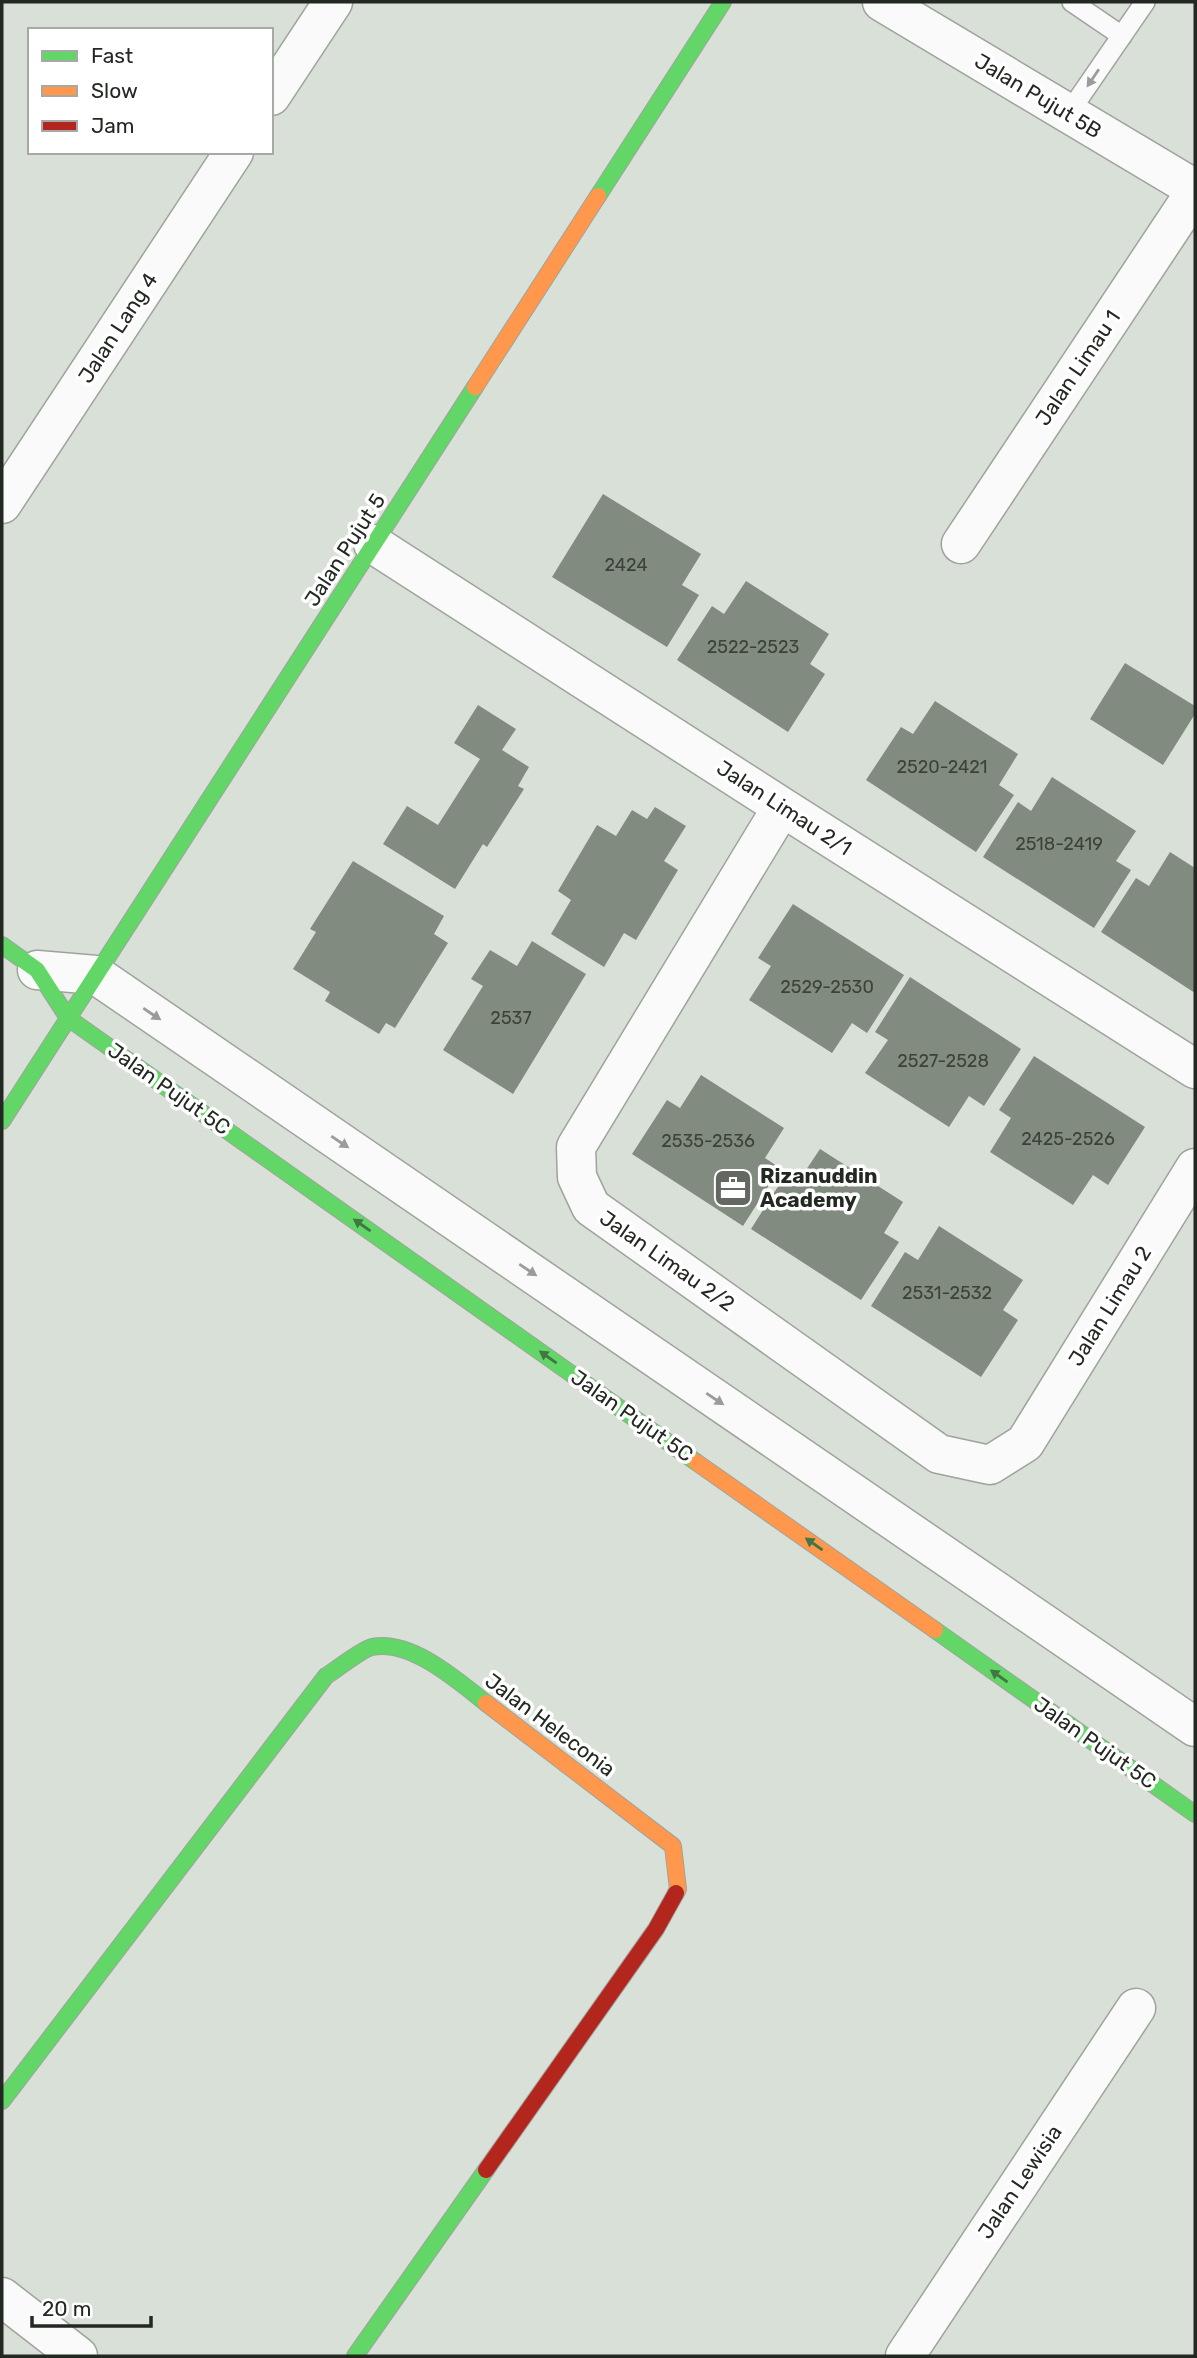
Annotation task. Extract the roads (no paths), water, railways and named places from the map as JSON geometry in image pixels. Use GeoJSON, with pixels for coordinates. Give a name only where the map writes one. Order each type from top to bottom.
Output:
{"type":"FeatureCollection","features":[{"type":"Feature","properties":{"kind":"street"},"geometry":{"type":"LineString","coordinates":[[273,93],[333,2]]}},
{"type":"Feature","properties":{"kind":"street","name":"Jalan Pujut 5"},"geometry":{"type":"LineString","coordinates":[[2,1121],[723,2]]}},
{"type":"Feature","properties":{"kind":"street","name":"Jalan Pujut 5B"},"geometry":{"type":"LineString","coordinates":[[904,7],[1068,114],[1195,190]]}},
{"type":"Feature","properties":{"kind":"street","name":"Jalan Lang 4"},"geometry":{"type":"LineString","coordinates":[[2,504],[233,154]]}},
{"type":"Feature","properties":{"kind":"street","name":"Jalan Limau 1"},"geometry":{"type":"LineString","coordinates":[[961,544],[1195,190]]}},
{"type":"Feature","properties":{"kind":"street","name":"Jalan Limau 2/1"},"geometry":{"type":"LineString","coordinates":[[373,544],[1195,1069]]}},
{"type":"Feature","properties":{"kind":"street","name":"Jalan Limau 2/2"},"geometry":{"type":"LineString","coordinates":[[782,807],[576,1147],[577,1177],[591,1206],[939,1454],[990,1465],[1025,1443]]}},
{"type":"Feature","properties":{"kind":"street"},"geometry":{"type":"LineString","coordinates":[[2,945],[37,970],[68,1017]]}},
{"type":"Feature","properties":{"kind":"street"},"geometry":{"type":"LineString","coordinates":[[37,970],[96,975],[1195,1727]]}},
{"type":"Feature","properties":{"kind":"street","name":"Jalan Pujut 5C"},"geometry":{"type":"LineString","coordinates":[[68,1017],[1195,1814]]}},
{"type":"Feature","properties":{"kind":"street","name":"Jalan Limau 2"},"geometry":{"type":"LineString","coordinates":[[1025,1443],[1195,1168]]}},
{"type":"Feature","properties":{"kind":"street","name":"Jalan Heleconia"},"geometry":{"type":"LineString","coordinates":[[2,2101],[326,1676],[371,1647],[400,1648],[439,1667],[673,1846],[678,1889],[656,1928],[355,2356]]}},
{"type":"Feature","properties":{"kind":"street","name":"Jalan Lewisia"},"geometry":{"type":"LineString","coordinates":[[905,2356],[1136,2008]]}},
{"type":"Feature","properties":{"kind":"street"},"geometry":{"type":"LineString","coordinates":[[2,2297],[78,2356]]}},
{"type":"Feature","properties":{"kind":"lane"},"geometry":{"type":"LineString","coordinates":[[1072,2],[1122,36]]}},
{"type":"Feature","properties":{"kind":"lane"},"geometry":{"type":"LineString","coordinates":[[1068,114],[1145,2]]}},
{"type":"Feature","properties":{"kind":"place","name":"Rizanuddin Academy"},"geometry":{"type":"Point","coordinates":[733,1188]}}]}
